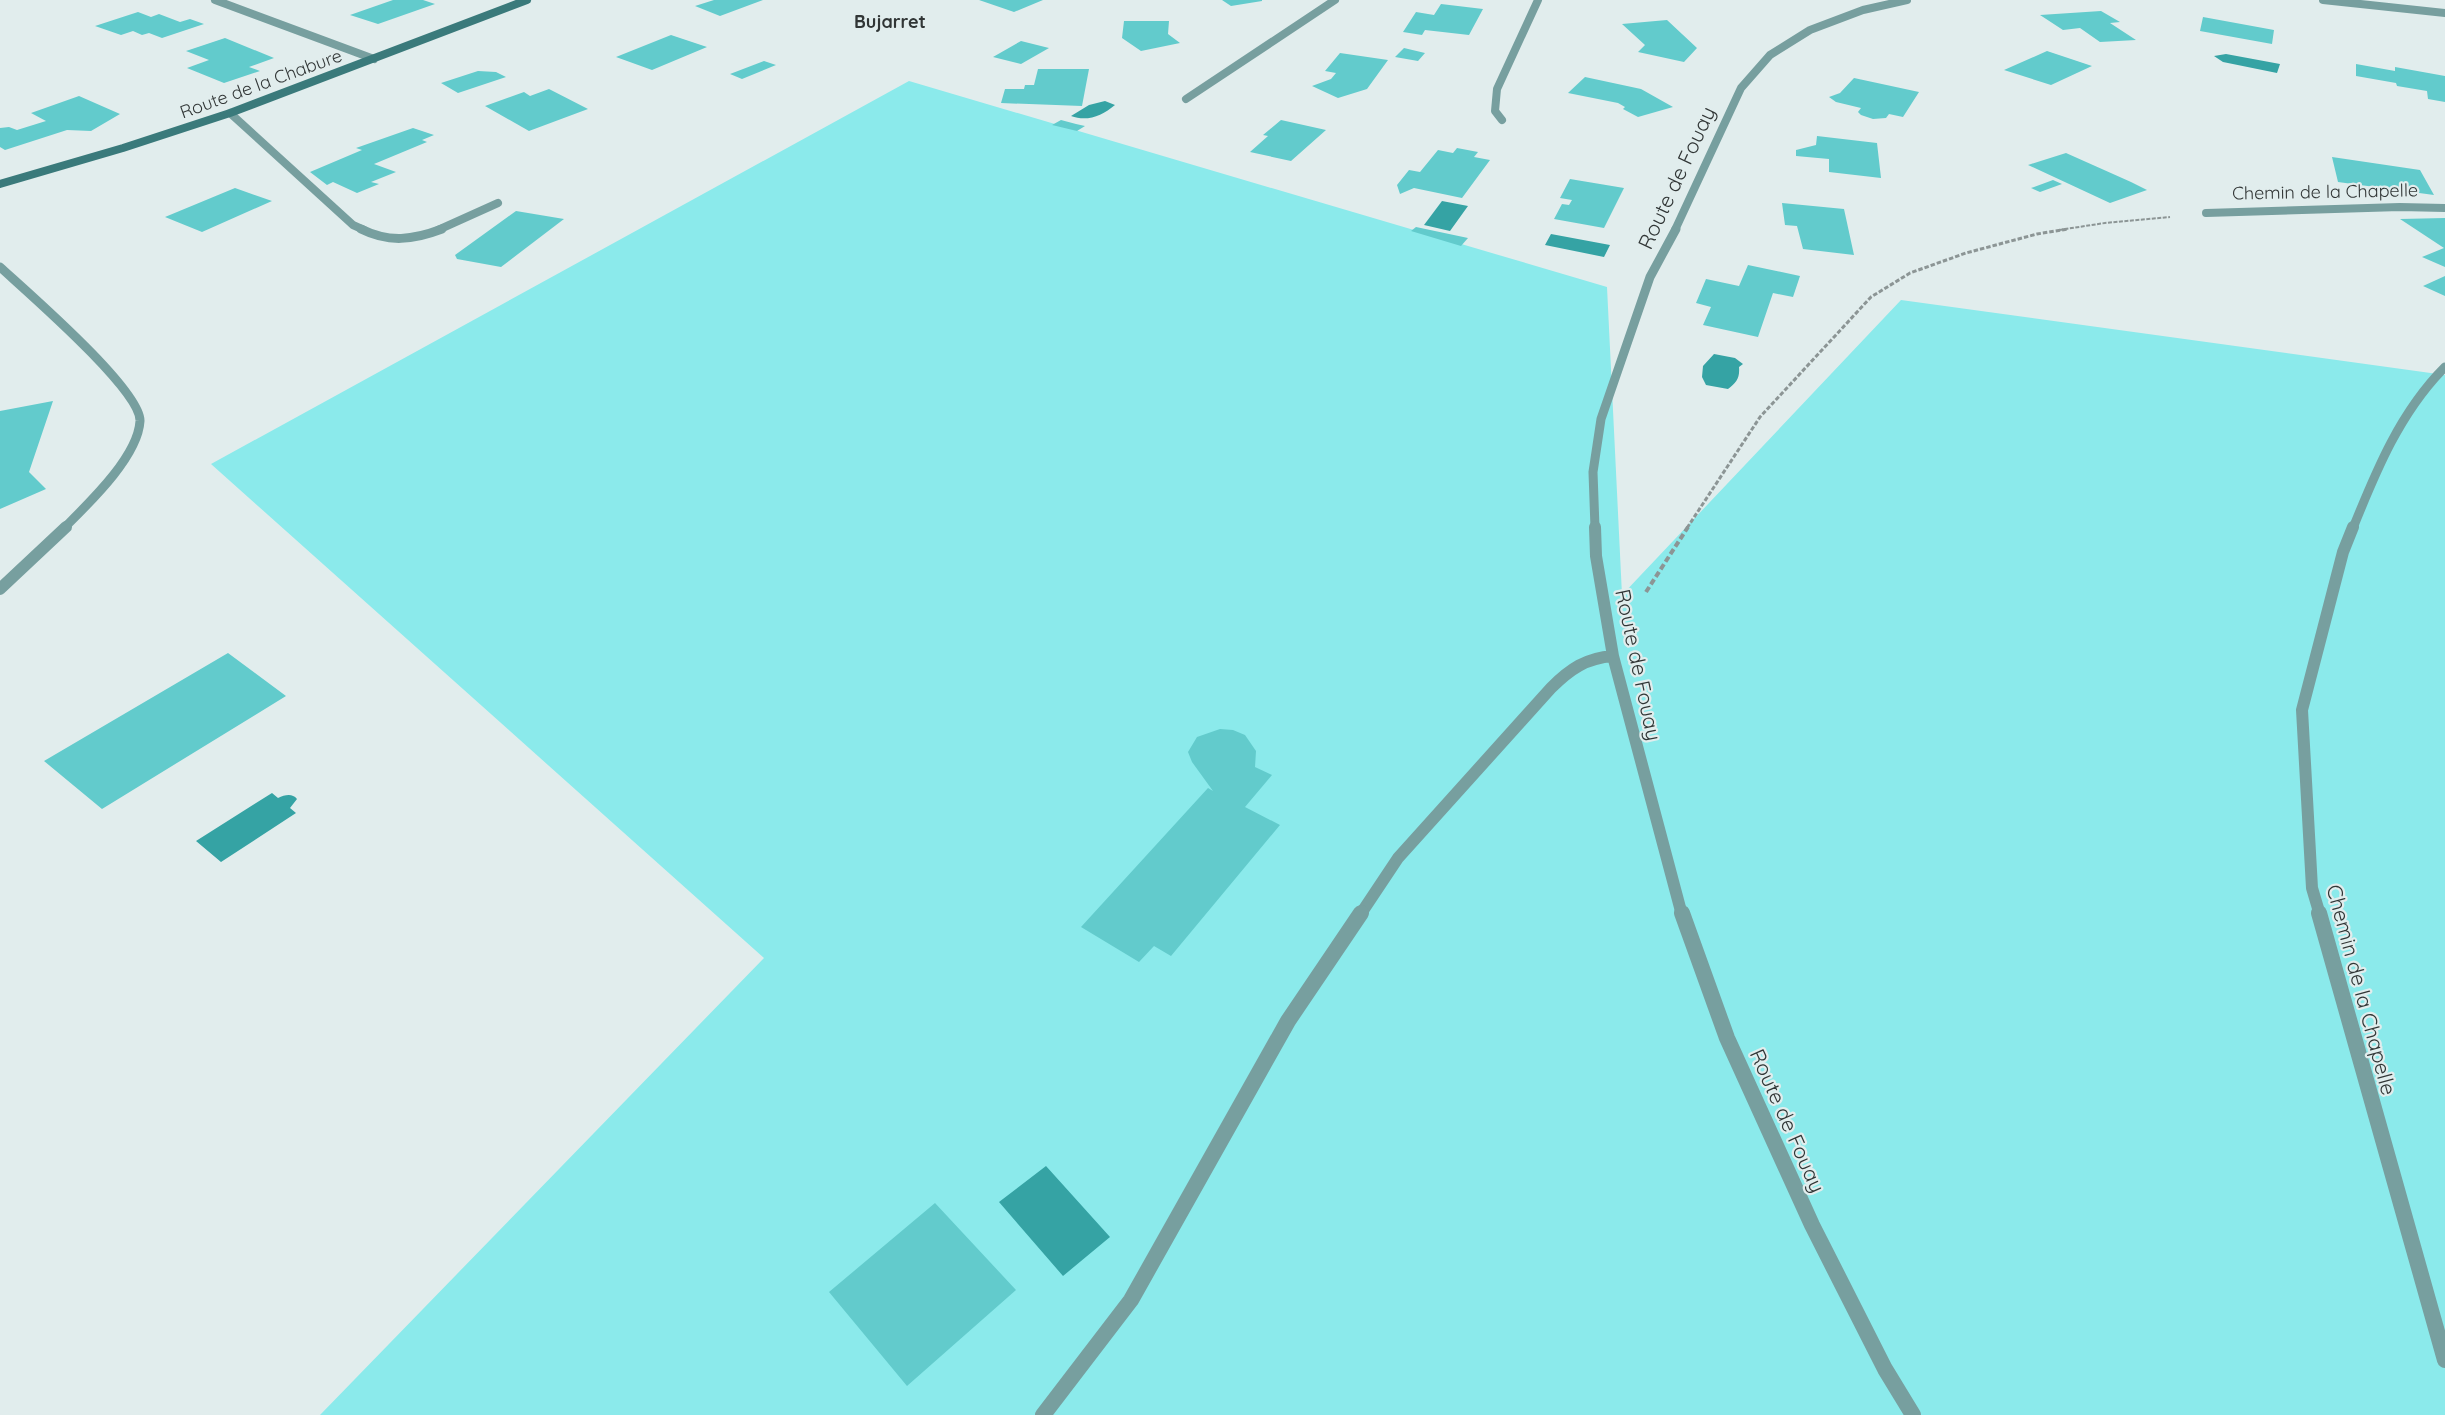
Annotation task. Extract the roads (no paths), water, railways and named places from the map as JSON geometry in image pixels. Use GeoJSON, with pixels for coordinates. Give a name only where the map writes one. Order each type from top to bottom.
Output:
{"type":"FeatureCollection","features":[{"type":"Feature","properties":{"kind":"main road","name":"Route de la Chabure"},"geometry":{"type":"LineString","coordinates":[[0,184],[123,148],[230,113],[527,0]]}},
{"type":"Feature","properties":{"kind":"street"},"geometry":{"type":"LineString","coordinates":[[215,0],[374,59]]}},
{"type":"Feature","properties":{"kind":"street"},"geometry":{"type":"LineString","coordinates":[[1186,99],[1335,0]]}},
{"type":"Feature","properties":{"kind":"street"},"geometry":{"type":"LineString","coordinates":[[1502,120],[1495,111],[1497,89],[1538,0]]}},
{"type":"Feature","properties":{"kind":"street","name":"Route de Fouay"},"geometry":{"type":"LineString","coordinates":[[1907,0],[1863,10],[1810,30],[1770,55],[1741,88],[1670,241],[1650,277],[1601,419],[1593,472],[1596,556],[1613,656],[1676,898],[1727,1038],[1812,1225],[1885,1369],[1913,1415]]}},
{"type":"Feature","properties":{"kind":"street"},"geometry":{"type":"LineString","coordinates":[[2323,0],[2445,13]]}},
{"type":"Feature","properties":{"kind":"street"},"geometry":{"type":"LineString","coordinates":[[2399,0],[2421,6],[2426,10]]}},
{"type":"Feature","properties":{"kind":"street"},"geometry":{"type":"LineString","coordinates":[[230,113],[353,225],[372,235],[390,240],[409,239],[429,233],[498,203]]}},
{"type":"Feature","properties":{"kind":"street","name":"Chemin de la Chapelle"},"geometry":{"type":"LineString","coordinates":[[2206,213],[2400,207],[2445,208]]}},
{"type":"Feature","properties":{"kind":"street"},"geometry":{"type":"LineString","coordinates":[[0,267],[66,329],[128,394],[140,418],[136,438],[120,464],[90,502],[0,589]]}},
{"type":"Feature","properties":{"kind":"street","name":"Chemin de la Chapelle"},"geometry":{"type":"LineString","coordinates":[[2445,367],[2429,383],[2383,456],[2343,552],[2302,710],[2312,888],[2445,1360]]}},
{"type":"Feature","properties":{"kind":"street"},"geometry":{"type":"LineString","coordinates":[[1043,1415],[1131,1300],[1288,1021],[1398,858],[1573,667],[1593,657],[1613,656]]}},
{"type":"Feature","properties":{"kind":"district","name":"Bujarret"},"geometry":{"type":"Point","coordinates":[890,22]}}]}
